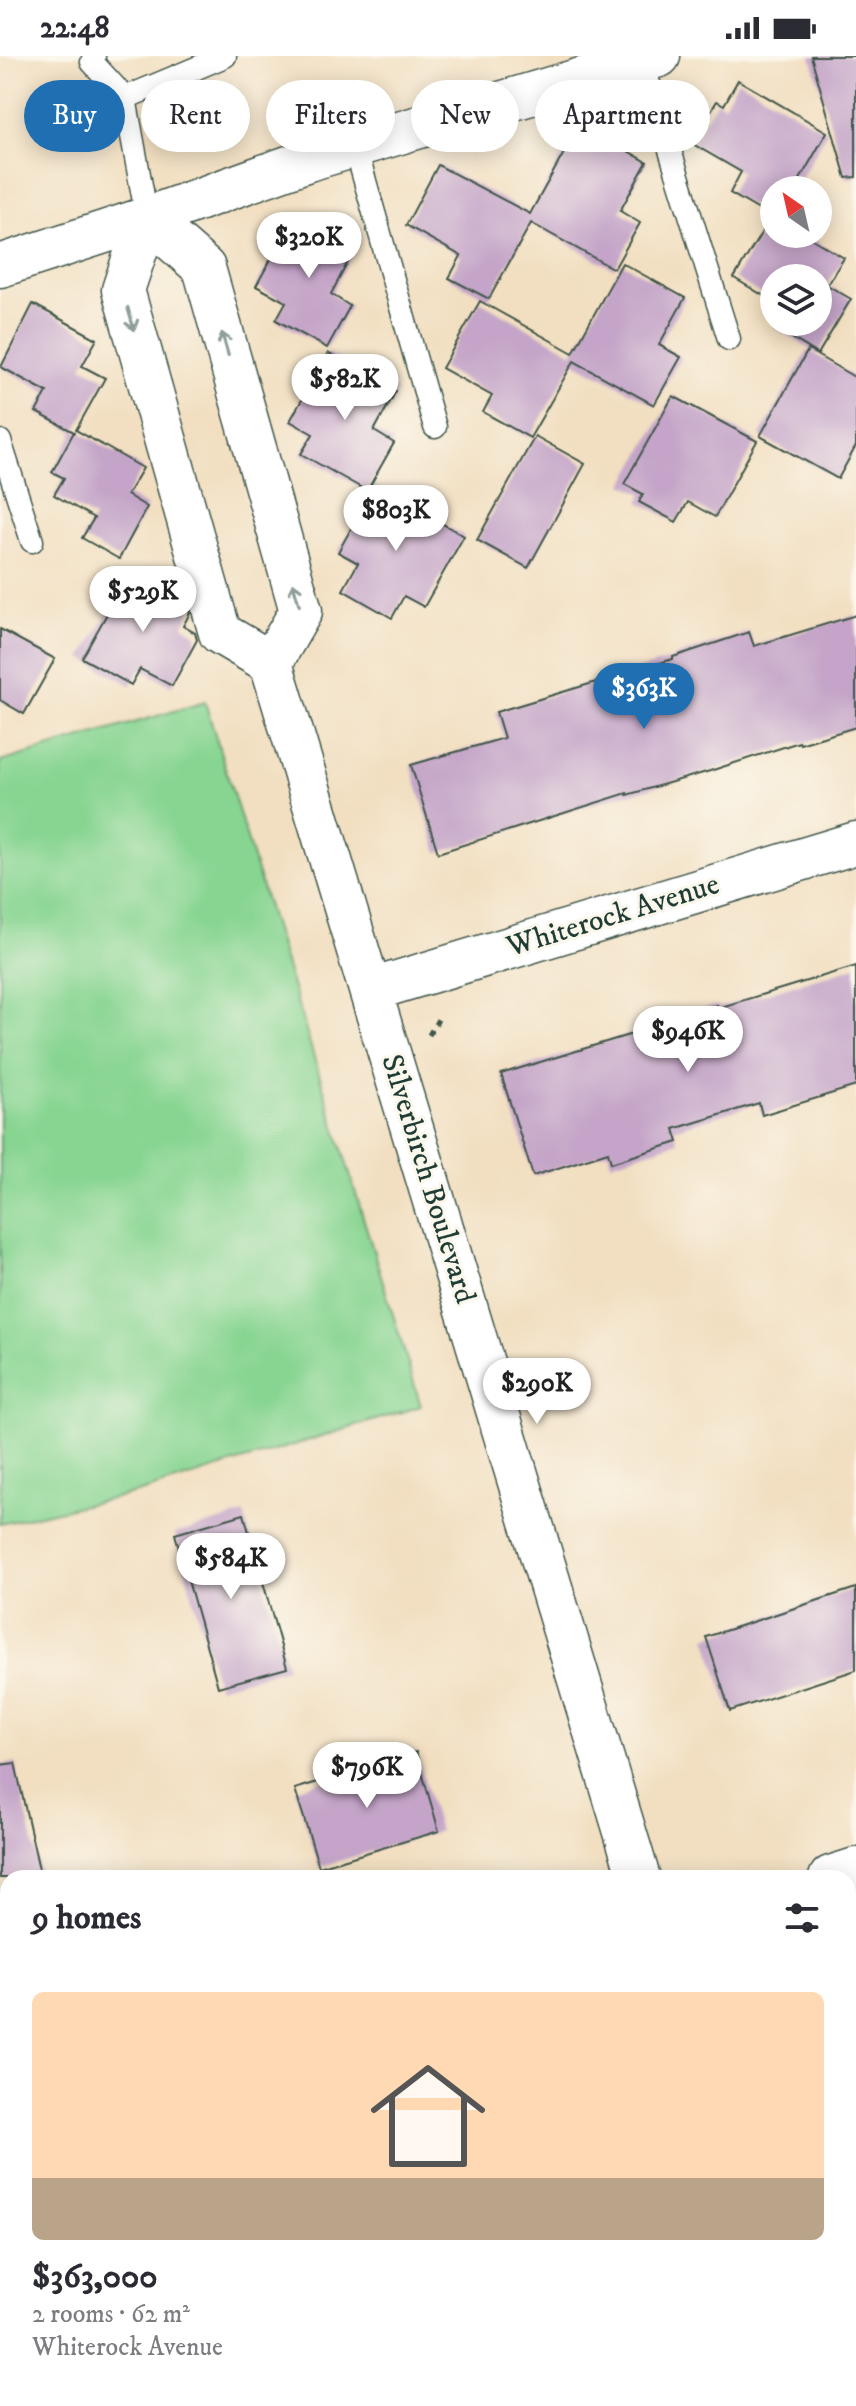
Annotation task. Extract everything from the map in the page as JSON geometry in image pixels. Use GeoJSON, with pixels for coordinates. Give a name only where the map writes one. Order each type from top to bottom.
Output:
{"type":"FeatureCollection","features":[{"type":"Feature","properties":{"kind":"street"},"geometry":{"type":"LineString","coordinates":[[395,134],[650,59]]}},
{"type":"Feature","properties":{"kind":"street"},"geometry":{"type":"LineString","coordinates":[[0,266],[335,152]]}},
{"type":"Feature","properties":{"kind":"street"},"geometry":{"type":"LineString","coordinates":[[147,218],[204,268],[301,611],[271,663],[220,633],[123,290],[147,218]]}},
{"type":"Feature","properties":{"kind":"street","name":"Silverbirch Boulevard"},"geometry":{"type":"LineString","coordinates":[[271,663],[637,1870]]}},
{"type":"Feature","properties":{"kind":"street","name":"Whiterock Avenue"},"geometry":{"type":"LineString","coordinates":[[371,990],[856,843]]}},
{"type":"Feature","properties":{"kind":"lane"},"geometry":{"type":"LineString","coordinates":[[94,56],[92,62],[108,80]]}},
{"type":"Feature","properties":{"kind":"lane"},"geometry":{"type":"LineString","coordinates":[[147,218],[125,98],[225,56]]}},
{"type":"Feature","properties":{"kind":"lane"},"geometry":{"type":"LineString","coordinates":[[650,59],[729,339]]}},
{"type":"Feature","properties":{"kind":"lane"},"geometry":{"type":"LineString","coordinates":[[357,152],[435,427]]}},
{"type":"Feature","properties":{"kind":"lane"},"geometry":{"type":"LineString","coordinates":[[0,441],[32,541]]}},
{"type":"Feature","properties":{"kind":"green space"},"geometry":{"type":"Polygon","coordinates":[[[205,702],[421,1406],[137,1493],[0,1524],[0,762],[205,702]]]}},
{"type":"Feature","properties":{"kind":"building"},"geometry":{"type":"Polygon","coordinates":[[[811,56],[856,56],[856,177],[846,178],[811,56]]]}},
{"type":"Feature","properties":{"kind":"building"},"geometry":{"type":"Polygon","coordinates":[[[738,80],[827,132],[802,176],[760,176],[760,211],[730,193],[741,172],[707,152],[710,152],[710,112],[717,101],[724,105],[738,80]]]}},
{"type":"Feature","properties":{"kind":"building"},"geometry":{"type":"Polygon","coordinates":[[[564,152],[629,152],[647,162],[620,211],[640,223],[614,269],[531,223],[489,299],[449,278],[461,256],[406,225],[438,165],[530,214],[564,152]]]}},
{"type":"Feature","properties":{"kind":"building"},"geometry":{"type":"Polygon","coordinates":[[[296,214],[356,247],[331,294],[350,306],[327,348],[276,320],[286,302],[256,286],[296,214]]]}},
{"type":"Feature","properties":{"kind":"building"},"geometry":{"type":"Polygon","coordinates":[[[760,235],[760,248],[827,248],[844,258],[832,277],[832,264],[760,264],[760,294],[734,278],[760,235]]]}},
{"type":"Feature","properties":{"kind":"building"},"geometry":{"type":"Polygon","coordinates":[[[622,263],[685,298],[659,345],[681,357],[654,405],[574,361],[530,438],[483,412],[492,396],[442,368],[480,301],[573,353],[622,263]]]}},
{"type":"Feature","properties":{"kind":"building"},"geometry":{"type":"Polygon","coordinates":[[[832,288],[851,299],[832,331],[832,288]]]}},
{"type":"Feature","properties":{"kind":"building"},"geometry":{"type":"Polygon","coordinates":[[[33,304],[97,339],[82,366],[105,378],[76,430],[143,468],[127,495],[147,507],[119,559],[82,538],[94,518],[54,495],[64,478],[52,472],[74,432],[36,412],[47,392],[1,367],[33,304]]]}},
{"type":"Feature","properties":{"kind":"building"},"geometry":{"type":"Polygon","coordinates":[[[789,336],[829,336],[818,354],[789,336]]]}},
{"type":"Feature","properties":{"kind":"building"},"geometry":{"type":"Polygon","coordinates":[[[808,350],[856,378],[856,446],[838,479],[760,436],[808,350]]]}},
{"type":"Feature","properties":{"kind":"building"},"geometry":{"type":"Polygon","coordinates":[[[328,353],[396,391],[374,431],[394,443],[367,491],[301,454],[313,434],[290,421],[328,353]]]}},
{"type":"Feature","properties":{"kind":"building"},"geometry":{"type":"Polygon","coordinates":[[[673,396],[757,441],[715,517],[688,502],[676,522],[639,502],[643,494],[624,484],[673,396]]]}},
{"type":"Feature","properties":{"kind":"building"},"geometry":{"type":"Polygon","coordinates":[[[535,436],[585,464],[528,568],[477,540],[535,436]]]}},
{"type":"Feature","properties":{"kind":"building"},"geometry":{"type":"Polygon","coordinates":[[[375,486],[464,536],[424,607],[404,596],[392,618],[343,590],[358,563],[338,552],[375,486]]]}},
{"type":"Feature","properties":{"kind":"building"},"geometry":{"type":"Polygon","coordinates":[[[130,573],[187,604],[190,613],[183,626],[195,633],[197,640],[172,686],[140,669],[131,685],[82,658],[130,573]]]}},
{"type":"Feature","properties":{"kind":"building"},"geometry":{"type":"Polygon","coordinates":[[[856,615],[856,727],[627,793],[438,853],[411,765],[504,738],[496,712],[673,659],[749,632],[754,646],[856,615]]]}},
{"type":"Feature","properties":{"kind":"building"},"geometry":{"type":"Polygon","coordinates":[[[0,629],[55,659],[24,714],[0,700],[0,629]]]}},
{"type":"Feature","properties":{"kind":"building"},"geometry":{"type":"Polygon","coordinates":[[[856,966],[856,1086],[762,1115],[759,1103],[674,1129],[678,1142],[611,1163],[608,1152],[533,1176],[501,1074],[655,1027],[654,1024],[856,966]]]}},
{"type":"Feature","properties":{"kind":"building"},"geometry":{"type":"Polygon","coordinates":[[[244,1514],[287,1668],[218,1687],[175,1534],[244,1514]]]}},
{"type":"Feature","properties":{"kind":"building"},"geometry":{"type":"Polygon","coordinates":[[[856,1588],[856,1670],[730,1711],[706,1637],[856,1588]]]}},
{"type":"Feature","properties":{"kind":"building"},"geometry":{"type":"Polygon","coordinates":[[[416,1752],[439,1831],[319,1867],[295,1789],[416,1752]]]}},
{"type":"Feature","properties":{"kind":"building"},"geometry":{"type":"Polygon","coordinates":[[[15,1763],[39,1870],[0,1870],[0,1765],[15,1763]]]}}]}
